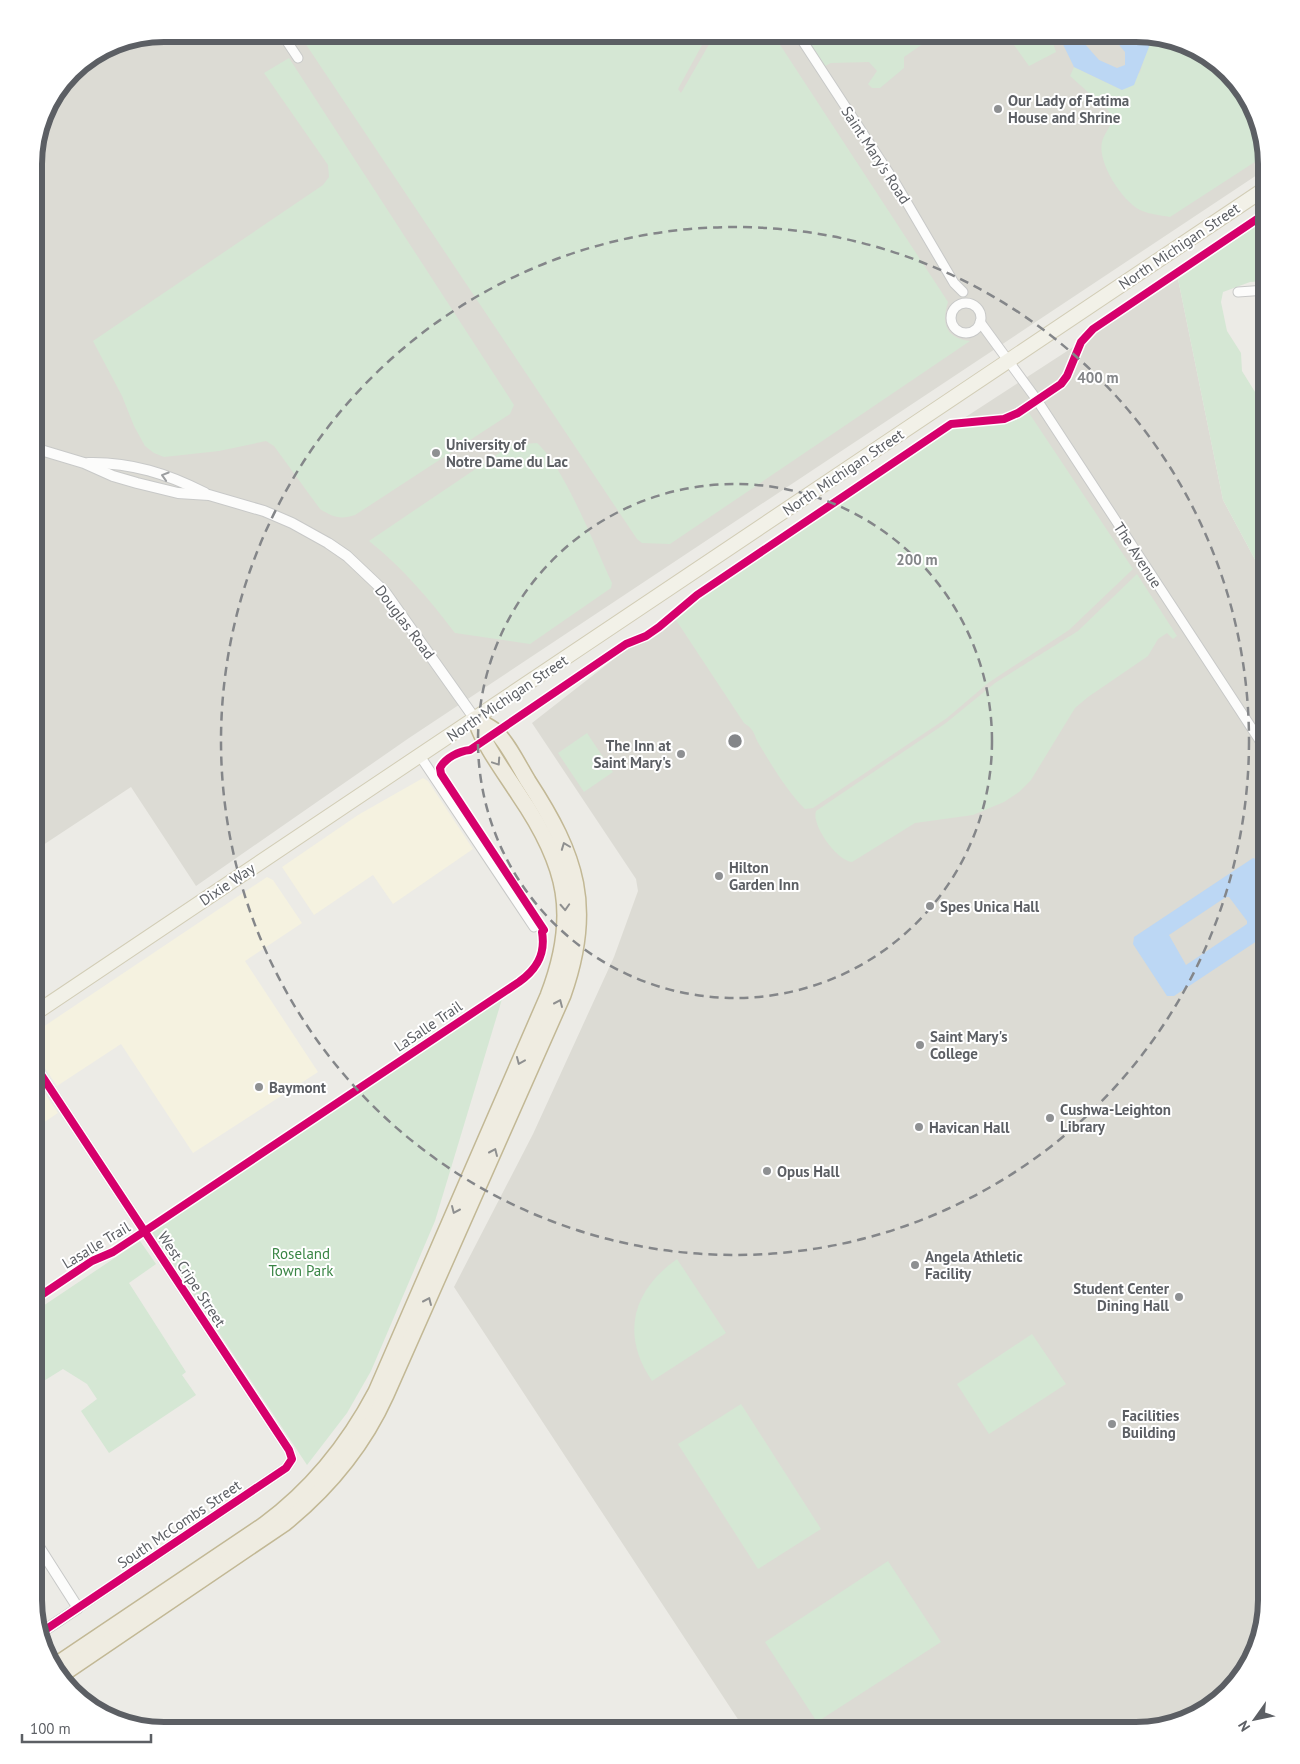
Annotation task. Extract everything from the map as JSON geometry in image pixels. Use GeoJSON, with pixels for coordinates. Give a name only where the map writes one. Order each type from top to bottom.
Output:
{"type":"FeatureCollection","features":[{"type":"Feature","properties":{"kind":"highway"},"geometry":{"type":"LineString","coordinates":[[60,1662],[264,1525],[294,1501],[335,1458],[352,1434],[376,1392],[548,996],[561,958],[565,901],[562,882],[549,842],[483,741],[475,719]]}},
{"type":"Feature","properties":{"kind":"highway"},"geometry":{"type":"LineString","coordinates":[[66,1672],[285,1523],[315,1498],[344,1464],[378,1414],[559,1004],[575,959],[579,923],[576,883],[572,862],[556,825],[496,732],[475,719]]}},
{"type":"Feature","properties":{"kind":"main road","name":"North Michigan Street"},"geometry":{"type":"LineString","coordinates":[[420,756],[1258,193]]}},
{"type":"Feature","properties":{"kind":"main road","name":"Dixie Way"},"geometry":{"type":"LineString","coordinates":[[42,1008],[420,756]]}},
{"type":"Feature","properties":{"kind":"street"},"geometry":{"type":"LineString","coordinates":[[287,42],[298,58]]}},
{"type":"Feature","properties":{"kind":"street","name":"Saint Mary's Road"},"geometry":{"type":"LineString","coordinates":[[804,43],[896,184],[952,277],[958,280],[969,304],[980,312],[980,322],[1009,361]]}},
{"type":"Feature","properties":{"kind":"street"},"geometry":{"type":"LineString","coordinates":[[1238,292],[1258,291]]}},
{"type":"Feature","properties":{"kind":"street"},"geometry":{"type":"LineString","coordinates":[[969,304],[959,305],[953,312],[954,326],[962,332],[971,332],[980,322]]}},
{"type":"Feature","properties":{"kind":"street","name":"The Avenue"},"geometry":{"type":"LineString","coordinates":[[1009,361],[1258,738]]}},
{"type":"Feature","properties":{"kind":"street","name":"Douglas Road"},"geometry":{"type":"LineString","coordinates":[[43,451],[84,463],[113,476],[137,483],[178,493],[209,495]]}},
{"type":"Feature","properties":{"kind":"street","name":"Douglas Road"},"geometry":{"type":"LineString","coordinates":[[84,463],[116,462],[142,468],[181,481],[209,495],[264,511],[292,523],[347,556],[385,592],[475,719]]}},
{"type":"Feature","properties":{"kind":"street"},"geometry":{"type":"LineString","coordinates":[[420,756],[534,927]]}},
{"type":"Feature","properties":{"kind":"street","name":"West Cripe Street"},"geometry":{"type":"LineString","coordinates":[[42,1077],[289,1450],[292,1459]]}},
{"type":"Feature","properties":{"kind":"street","name":"South McCombs Street"},"geometry":{"type":"LineString","coordinates":[[78,1608],[286,1468],[292,1459]]}},
{"type":"Feature","properties":{"kind":"street"},"geometry":{"type":"LineString","coordinates":[[42,1552],[78,1608],[47,1629]]}},
{"type":"Feature","properties":{"kind":"shaded area","name":"University of Notre Dame du Lac"},"geometry":{"type":"Polygon","coordinates":[[[164,42],[1144,43],[1175,49],[1197,59],[1216,73],[1237,96],[1253,133],[1258,174],[409,738],[196,886],[131,787],[43,845],[43,156],[47,133],[55,110],[73,84],[96,63],[125,49],[164,42]]]}},
{"type":"Feature","properties":{"kind":"shaded area","name":"Saint Mary's College"},"geometry":{"type":"Polygon","coordinates":[[[1178,279],[1223,500],[1258,565],[1258,1600],[1251,1639],[1237,1668],[1216,1691],[1190,1709],[1167,1717],[1136,1722],[740,1722],[454,1287],[533,1134],[614,957],[638,891],[636,879],[532,723],[656,626],[678,604],[1178,279]]]}},
{"type":"Feature","properties":{"kind":"shaded area"},"geometry":{"type":"Polygon","coordinates":[[[423,778],[428,781],[473,849],[393,904],[373,875],[314,915],[282,867],[358,815],[423,778]]]}},
{"type":"Feature","properties":{"kind":"shaded area"},"geometry":{"type":"Polygon","coordinates":[[[267,877],[273,880],[302,923],[245,961],[318,1072],[193,1153],[121,1044],[57,1086],[42,1064],[42,1027],[267,877]]]}},
{"type":"Feature","properties":{"kind":"shaded area"},"geometry":{"type":"Polygon","coordinates":[[[42,1090],[58,1113],[42,1123],[42,1090]]]}},
{"type":"Feature","properties":{"kind":"green space"},"geometry":{"type":"Polygon","coordinates":[[[304,42],[703,43],[678,89],[681,93],[710,43],[779,43],[948,302],[945,317],[947,329],[955,337],[970,341],[670,544],[642,543],[637,539],[304,42]]]}},
{"type":"Feature","properties":{"kind":"green space"},"geometry":{"type":"Polygon","coordinates":[[[810,43],[925,43],[904,57],[904,68],[880,88],[872,88],[868,84],[877,71],[869,62],[831,63],[825,66],[810,43]]]}},
{"type":"Feature","properties":{"kind":"green space"},"geometry":{"type":"Polygon","coordinates":[[[1017,43],[1053,43],[1056,52],[1029,66],[1014,45],[1017,43]]]}},
{"type":"Feature","properties":{"kind":"green space"},"geometry":{"type":"Polygon","coordinates":[[[1149,44],[1175,49],[1197,59],[1216,73],[1237,96],[1253,133],[1258,160],[1170,217],[1140,210],[1119,190],[1107,170],[1101,150],[1102,142],[1111,123],[1108,110],[1070,76],[1074,67],[1122,90],[1140,72],[1149,44]]]}},
{"type":"Feature","properties":{"kind":"green space"},"geometry":{"type":"Polygon","coordinates":[[[289,58],[514,405],[510,414],[355,515],[345,517],[333,516],[320,509],[274,446],[266,441],[219,451],[164,457],[154,453],[145,446],[134,426],[122,396],[93,341],[323,185],[329,177],[328,165],[264,73],[289,58]]]}},
{"type":"Feature","properties":{"kind":"green space"},"geometry":{"type":"Polygon","coordinates":[[[1258,224],[1258,282],[1250,282],[1223,292],[1221,302],[1227,331],[1241,353],[1242,371],[1258,397],[1258,565],[1223,500],[1178,279],[1258,224]]]}},
{"type":"Feature","properties":{"kind":"green space"},"geometry":{"type":"Polygon","coordinates":[[[43,315],[45,331],[43,362],[43,315]]]}},
{"type":"Feature","properties":{"kind":"green space"},"geometry":{"type":"Polygon","coordinates":[[[1029,413],[1133,569],[1069,630],[988,683],[947,718],[813,808],[805,809],[780,778],[752,731],[744,723],[674,617],[693,601],[951,428],[960,425],[1006,420],[1029,413]]]}},
{"type":"Feature","properties":{"kind":"green space"},"geometry":{"type":"Polygon","coordinates":[[[537,443],[548,455],[569,489],[612,583],[611,588],[530,644],[455,633],[415,584],[369,541],[511,445],[537,443]]]}},
{"type":"Feature","properties":{"kind":"green space"},"geometry":{"type":"Polygon","coordinates":[[[1137,574],[1177,636],[1173,639],[1167,633],[1158,639],[1148,656],[1075,708],[1031,780],[1019,792],[1004,802],[973,815],[915,823],[852,862],[839,856],[821,833],[815,817],[816,811],[946,723],[995,683],[1078,631],[1137,574]]]}},
{"type":"Feature","properties":{"kind":"green space"},"geometry":{"type":"Polygon","coordinates":[[[587,733],[613,772],[584,792],[558,753],[587,733]]]}},
{"type":"Feature","properties":{"kind":"green space","name":"Roseland Town Park"},"geometry":{"type":"Polygon","coordinates":[[[502,999],[435,1221],[371,1371],[347,1413],[307,1465],[152,1232],[502,999]]]}},
{"type":"Feature","properties":{"kind":"green space"},"geometry":{"type":"Polygon","coordinates":[[[140,1241],[156,1264],[129,1283],[186,1372],[182,1375],[196,1395],[109,1453],[81,1411],[97,1399],[87,1384],[63,1369],[42,1382],[42,1343],[45,1341],[42,1330],[42,1307],[140,1241]]]}},
{"type":"Feature","properties":{"kind":"green space"},"geometry":{"type":"Polygon","coordinates":[[[677,1259],[726,1333],[652,1381],[642,1364],[636,1346],[634,1330],[636,1314],[641,1299],[650,1285],[662,1271],[677,1259]]]}},
{"type":"Feature","properties":{"kind":"green space"},"geometry":{"type":"Polygon","coordinates":[[[1032,1334],[1066,1384],[989,1434],[957,1384],[1032,1334]]]}},
{"type":"Feature","properties":{"kind":"green space"},"geometry":{"type":"Polygon","coordinates":[[[741,1404],[821,1529],[758,1569],[678,1444],[741,1404]]]}},
{"type":"Feature","properties":{"kind":"green space"},"geometry":{"type":"Polygon","coordinates":[[[888,1561],[941,1642],[817,1722],[765,1642],[888,1561]]]}},
{"type":"Feature","properties":{"kind":"water"},"geometry":{"type":"Polygon","coordinates":[[[1062,43],[1084,43],[1099,60],[1117,68],[1125,65],[1125,52],[1117,43],[1150,44],[1134,85],[1122,90],[1074,67],[1062,43]]]}},
{"type":"Feature","properties":{"kind":"water"},"geometry":{"type":"Polygon","coordinates":[[[1253,858],[1258,860],[1258,940],[1174,996],[1167,996],[1133,944],[1134,937],[1253,858]],[[1226,897],[1169,935],[1186,965],[1247,924],[1247,921],[1229,897],[1226,897]]]}},
{"type":"Feature","properties":{"kind":"cycle path","name":"LaSalle Trail"},"geometry":{"type":"LineString","coordinates":[[42,1294],[92,1261],[113,1252],[148,1229],[519,982],[535,967],[541,955],[542,932],[544,930],[441,774],[440,768],[445,761],[457,753],[470,750],[626,644],[646,636],[697,595],[951,424],[1004,419],[1018,413],[1061,384],[1067,376],[1081,342],[1093,329],[1258,218]]}},
{"type":"Feature","properties":{"kind":"cycle path","name":"Lasalle Trail"},"geometry":{"type":"LineString","coordinates":[[42,1077],[289,1450],[292,1459],[286,1468],[47,1629]]}},
{"type":"Feature","properties":{"kind":"place","name":"Our Lady of Fatima House and Shrine"},"geometry":{"type":"Point","coordinates":[998,109]}},
{"type":"Feature","properties":{"kind":"place","name":"University of Notre Dame du Lac"},"geometry":{"type":"Point","coordinates":[436,453]}},
{"type":"Feature","properties":{"kind":"place","name":"The Inn at Saint Mary's"},"geometry":{"type":"Point","coordinates":[681,754]}},
{"type":"Feature","properties":{"kind":"place","name":"Hilton Garden Inn"},"geometry":{"type":"Point","coordinates":[719,876]}},
{"type":"Feature","properties":{"kind":"place","name":"Spes Unica Hall"},"geometry":{"type":"Point","coordinates":[930,906]}},
{"type":"Feature","properties":{"kind":"place","name":"Saint Mary's College"},"geometry":{"type":"Point","coordinates":[920,1045]}},
{"type":"Feature","properties":{"kind":"place","name":"Baymont"},"geometry":{"type":"Point","coordinates":[259,1087]}},
{"type":"Feature","properties":{"kind":"place","name":"Cushwa-Leighton Library"},"geometry":{"type":"Point","coordinates":[1050,1118]}},
{"type":"Feature","properties":{"kind":"place","name":"Havican Hall"},"geometry":{"type":"Point","coordinates":[919,1127]}},
{"type":"Feature","properties":{"kind":"place","name":"Opus Hall"},"geometry":{"type":"Point","coordinates":[767,1171]}},
{"type":"Feature","properties":{"kind":"place","name":"Angela Athletic Facility"},"geometry":{"type":"Point","coordinates":[915,1265]}},
{"type":"Feature","properties":{"kind":"place","name":"Student Center Dining Hall"},"geometry":{"type":"Point","coordinates":[1179,1297]}},
{"type":"Feature","properties":{"kind":"place","name":"Facilities Building"},"geometry":{"type":"Point","coordinates":[1112,1424]}}]}
